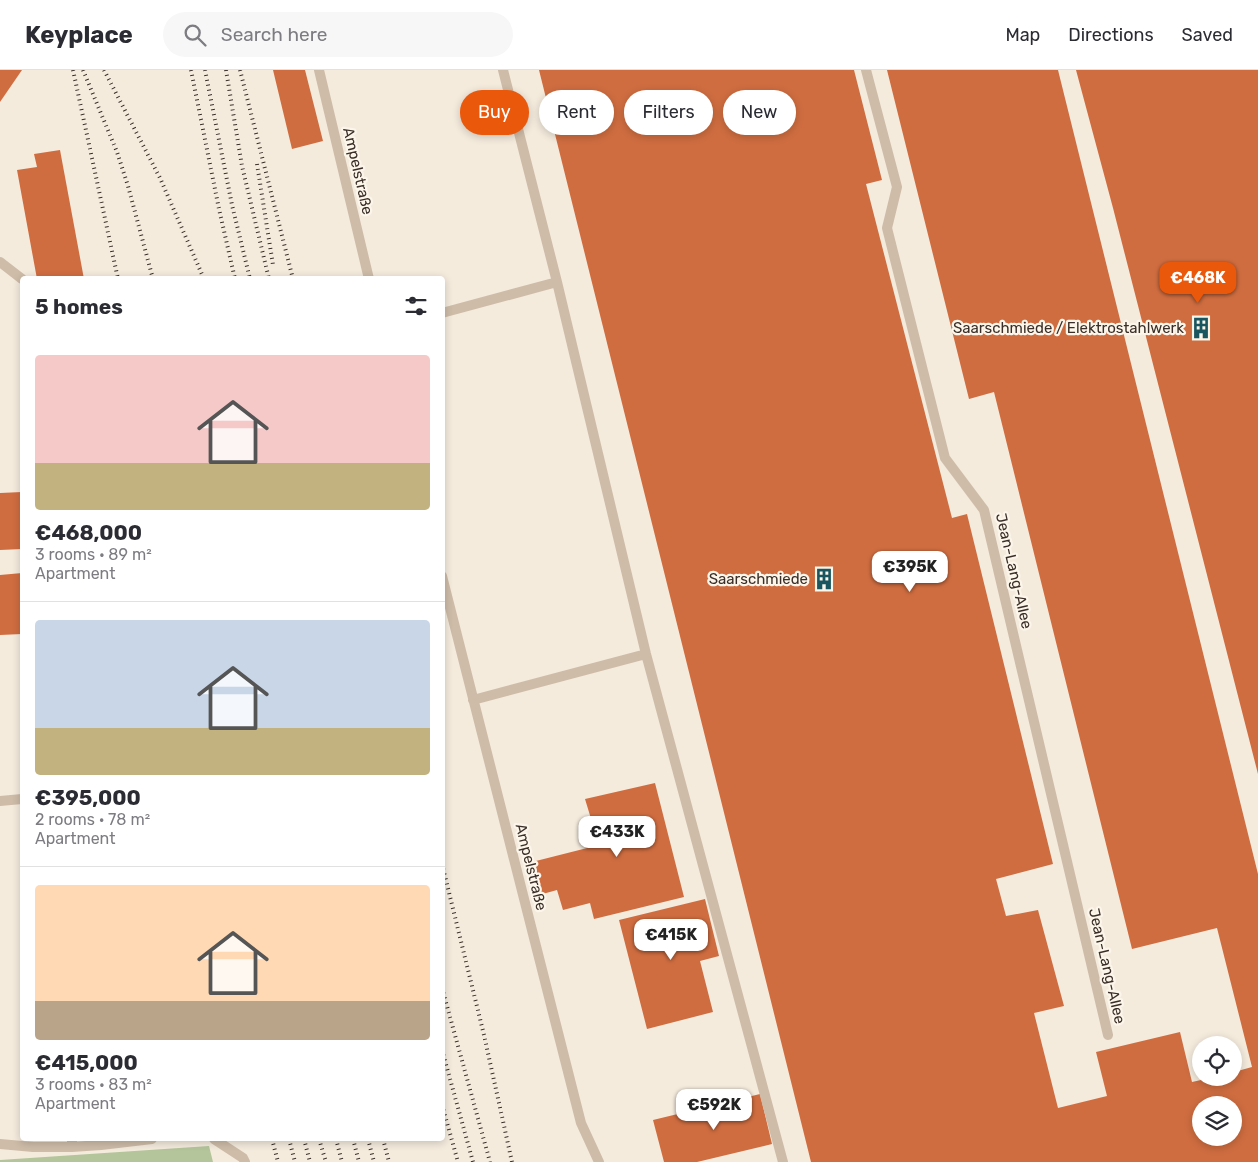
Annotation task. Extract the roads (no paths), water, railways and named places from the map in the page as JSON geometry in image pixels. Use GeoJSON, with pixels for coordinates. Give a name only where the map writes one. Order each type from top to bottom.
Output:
{"type":"FeatureCollection","features":[{"type":"Feature","properties":{"kind":"lane","name":"Ampelstraße"},"geometry":{"type":"LineString","coordinates":[[319,70],[368,276]]}},
{"type":"Feature","properties":{"kind":"lane"},"geometry":{"type":"LineString","coordinates":[[503,70],[557,282],[646,654],[783,1162]]}},
{"type":"Feature","properties":{"kind":"lane","name":"Jean-Lang-Allee"},"geometry":{"type":"LineString","coordinates":[[866,70],[897,187],[887,228],[945,458],[984,510],[1108,1035]]}},
{"type":"Feature","properties":{"kind":"lane"},"geometry":{"type":"LineString","coordinates":[[0,262],[20,277]]}},
{"type":"Feature","properties":{"kind":"lane"},"geometry":{"type":"LineString","coordinates":[[445,312],[557,282]]}},
{"type":"Feature","properties":{"kind":"lane","name":"Ampelstraße"},"geometry":{"type":"LineString","coordinates":[[445,588],[581,1123],[600,1162]]}},
{"type":"Feature","properties":{"kind":"lane"},"geometry":{"type":"LineString","coordinates":[[473,700],[646,654]]}},
{"type":"Feature","properties":{"kind":"lane"},"geometry":{"type":"LineString","coordinates":[[0,801],[20,799]]}},
{"type":"Feature","properties":{"kind":"lane"},"geometry":{"type":"LineString","coordinates":[[0,1144],[34,1147],[72,1143],[101,1145],[135,1141]]}},
{"type":"Feature","properties":{"kind":"lane"},"geometry":{"type":"LineString","coordinates":[[217,1141],[243,1158],[245,1162]]}},
{"type":"Feature","properties":{"kind":"railway"},"geometry":{"type":"LineString","coordinates":[[73,70],[117,276]]}},
{"type":"Feature","properties":{"kind":"railway"},"geometry":{"type":"LineString","coordinates":[[83,70],[117,152],[152,276]]}},
{"type":"Feature","properties":{"kind":"railway"},"geometry":{"type":"LineString","coordinates":[[104,70],[160,178],[203,276]]}},
{"type":"Feature","properties":{"kind":"railway"},"geometry":{"type":"LineString","coordinates":[[191,70],[234,276]]}},
{"type":"Feature","properties":{"kind":"railway"},"geometry":{"type":"LineString","coordinates":[[205,70],[232,205],[249,276]]}},
{"type":"Feature","properties":{"kind":"railway"},"geometry":{"type":"LineString","coordinates":[[226,70],[242,166],[268,276]]}},
{"type":"Feature","properties":{"kind":"railway"},"geometry":{"type":"LineString","coordinates":[[240,70],[292,276]]}},
{"type":"Feature","properties":{"kind":"railway"},"geometry":{"type":"LineString","coordinates":[[257,164],[273,265]]}},
{"type":"Feature","properties":{"kind":"railway"},"geometry":{"type":"LineString","coordinates":[[445,876],[484,1035],[512,1162]]}},
{"type":"Feature","properties":{"kind":"railway"},"geometry":{"type":"LineString","coordinates":[[445,999],[490,1162]]}},
{"type":"Feature","properties":{"kind":"railway"},"geometry":{"type":"LineString","coordinates":[[445,1061],[473,1162]]}},
{"type":"Feature","properties":{"kind":"railway"},"geometry":{"type":"LineString","coordinates":[[445,1116],[458,1162]]}},
{"type":"Feature","properties":{"kind":"railway"},"geometry":{"type":"LineString","coordinates":[[273,1141],[278,1162]]}},
{"type":"Feature","properties":{"kind":"railway"},"geometry":{"type":"LineString","coordinates":[[290,1141],[295,1162]]}},
{"type":"Feature","properties":{"kind":"railway"},"geometry":{"type":"LineString","coordinates":[[305,1141],[310,1162]]}},
{"type":"Feature","properties":{"kind":"railway"},"geometry":{"type":"LineString","coordinates":[[320,1141],[326,1162]]}},
{"type":"Feature","properties":{"kind":"railway"},"geometry":{"type":"LineString","coordinates":[[337,1141],[342,1162]]}},
{"type":"Feature","properties":{"kind":"railway"},"geometry":{"type":"LineString","coordinates":[[354,1141],[359,1162]]}},
{"type":"Feature","properties":{"kind":"railway"},"geometry":{"type":"LineString","coordinates":[[369,1141],[374,1162]]}},
{"type":"Feature","properties":{"kind":"railway"},"geometry":{"type":"LineString","coordinates":[[384,1141],[389,1162]]}},
{"type":"Feature","properties":{"kind":"place","name":"Saarschmiede / Elektrostahlwerk"},"geometry":{"type":"Point","coordinates":[1201,328]}},
{"type":"Feature","properties":{"kind":"place","name":"Saarschmiede"},"geometry":{"type":"Point","coordinates":[824,579]}}]}
